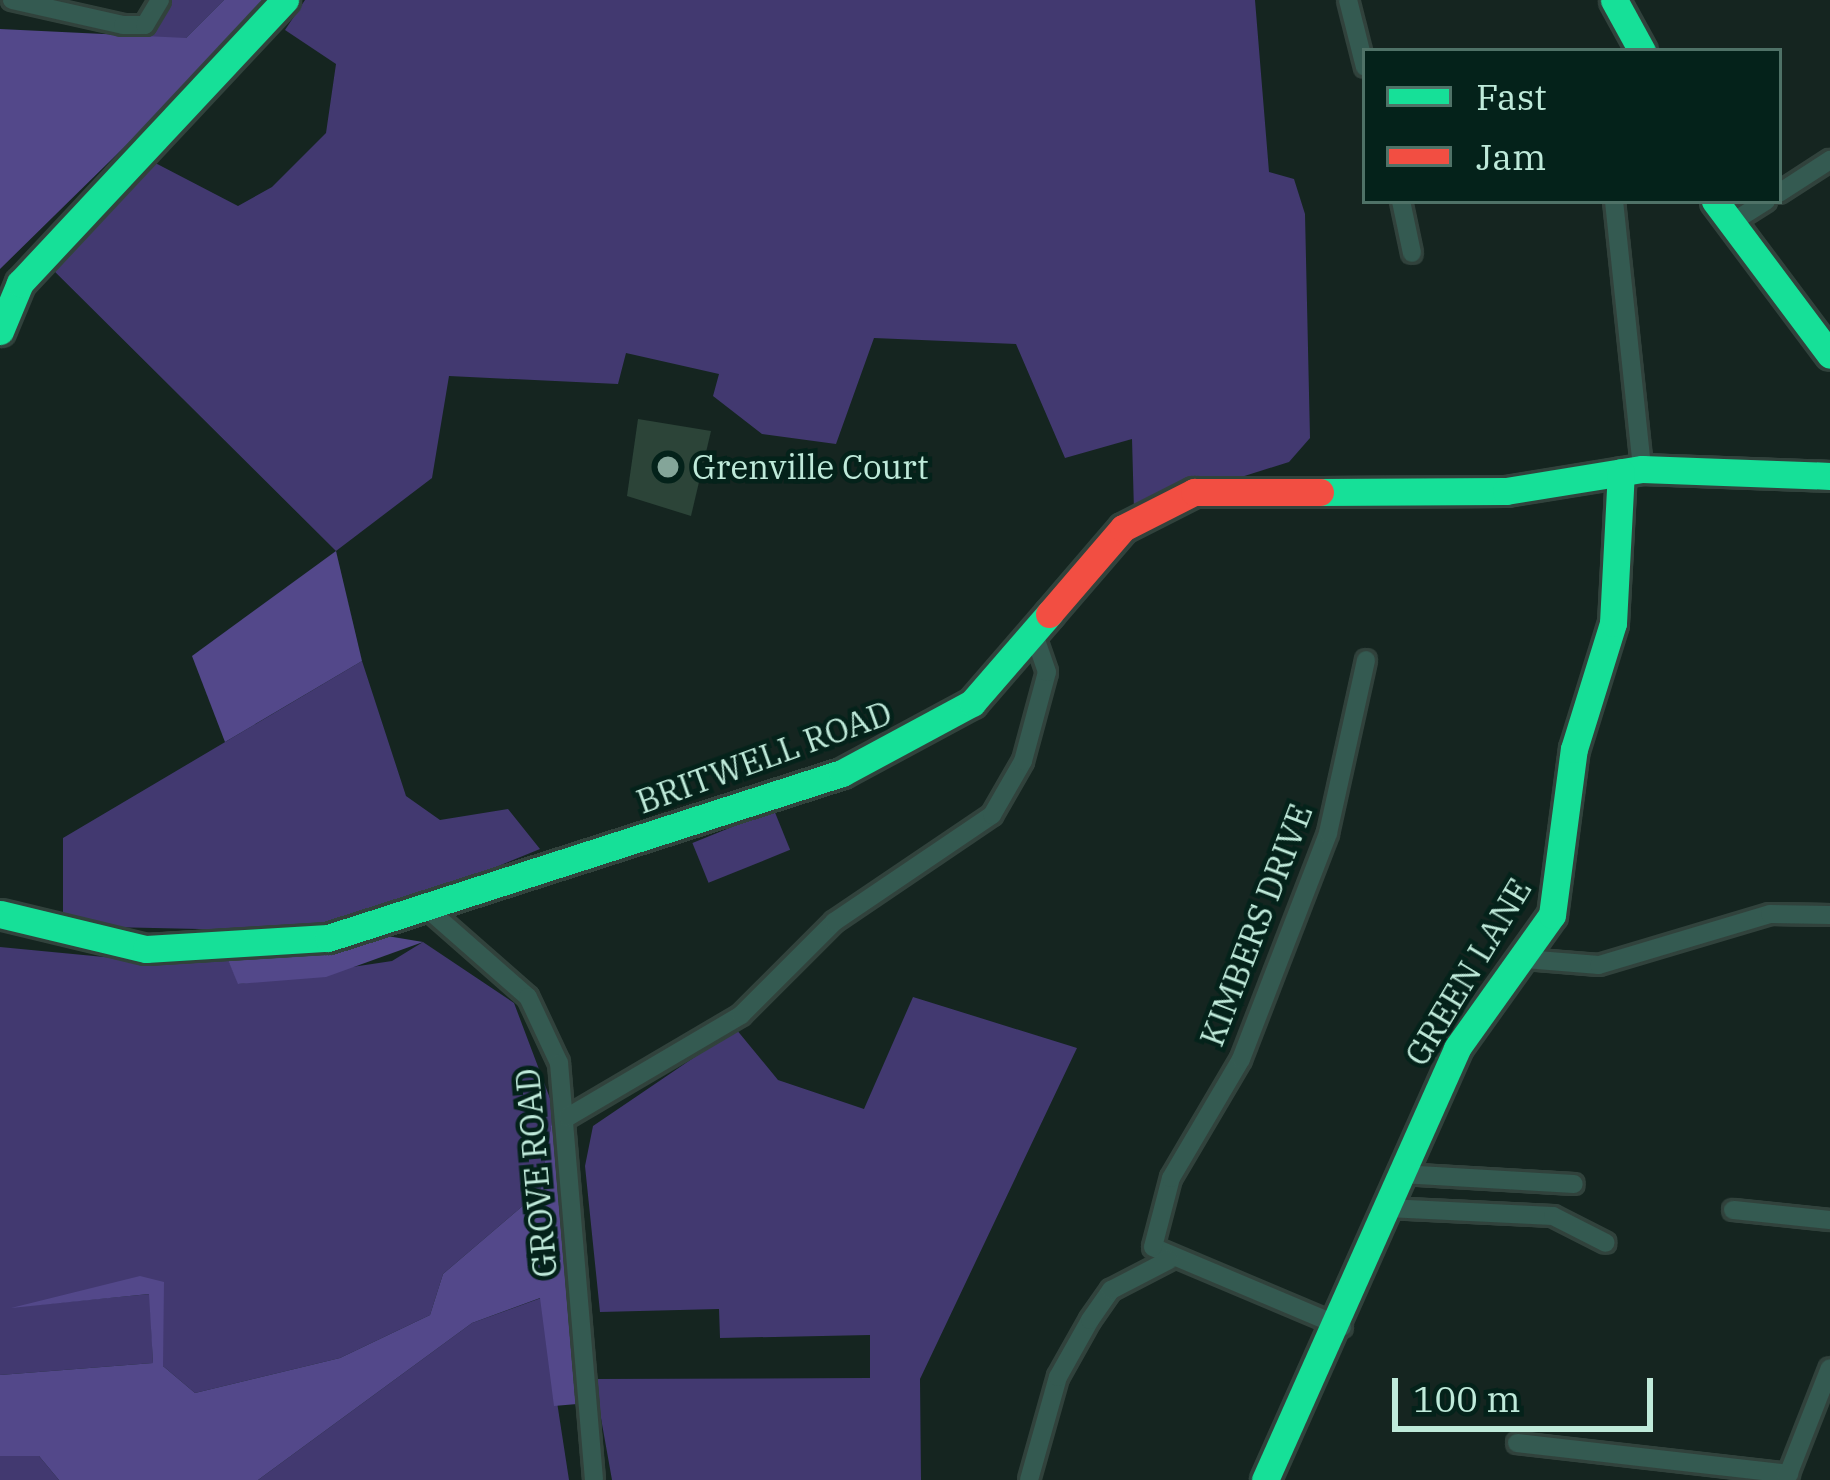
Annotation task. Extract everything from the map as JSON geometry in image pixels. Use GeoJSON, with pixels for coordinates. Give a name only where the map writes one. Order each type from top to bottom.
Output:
{"type":"FeatureCollection","features":[{"type":"Feature","properties":{"kind":"street"},"geometry":{"type":"LineString","coordinates":[[12,0],[123,26],[145,25],[160,0]]}},
{"type":"Feature","properties":{"kind":"street"},"geometry":{"type":"LineString","coordinates":[[0,331],[20,283],[285,0]]}},
{"type":"Feature","properties":{"kind":"street"},"geometry":{"type":"LineString","coordinates":[[1348,0],[1362,55]]}},
{"type":"Feature","properties":{"kind":"street"},"geometry":{"type":"LineString","coordinates":[[1614,0],[1640,48]]}},
{"type":"Feature","properties":{"kind":"street"},"geometry":{"type":"LineString","coordinates":[[1782,191],[1830,160]]}},
{"type":"Feature","properties":{"kind":"street"},"geometry":{"type":"LineString","coordinates":[[1402,204],[1412,253]]}},
{"type":"Feature","properties":{"kind":"street","name":"GREEN LANE"},"geometry":{"type":"LineString","coordinates":[[1265,1480],[1342,1328],[1387,1208],[1457,1048],[1525,959],[1564,880],[1574,748],[1616,599],[1631,471],[1614,204]]}},
{"type":"Feature","properties":{"kind":"street"},"geometry":{"type":"LineString","coordinates":[[1755,204],[1721,213],[1830,355]]}},
{"type":"Feature","properties":{"kind":"street","name":"BRITWELL ROAD"},"geometry":{"type":"LineString","coordinates":[[0,914],[97,943],[207,950],[328,938],[430,911],[898,750],[972,703],[1036,640],[1123,528],[1194,492],[1506,491],[1631,471],[1830,476]]}},
{"type":"Feature","properties":{"kind":"street"},"geometry":{"type":"LineString","coordinates":[[568,1117],[742,1015],[834,922],[992,815],[1023,761],[1047,672],[1036,640]]}},
{"type":"Feature","properties":{"kind":"street","name":"KIMBERS DRIVE"},"geometry":{"type":"LineString","coordinates":[[1169,1260],[1153,1246],[1156,1214],[1200,1116],[1241,1059],[1328,832],[1366,660]]}},
{"type":"Feature","properties":{"kind":"street","name":"GROVE ROAD"},"geometry":{"type":"LineString","coordinates":[[430,911],[528,997],[559,1063],[568,1117],[594,1480]]}},
{"type":"Feature","properties":{"kind":"street"},"geometry":{"type":"LineString","coordinates":[[1525,959],[1599,965],[1770,914],[1830,915]]}},
{"type":"Feature","properties":{"kind":"street"},"geometry":{"type":"LineString","coordinates":[[1401,1174],[1574,1184]]}},
{"type":"Feature","properties":{"kind":"street"},"geometry":{"type":"LineString","coordinates":[[1387,1208],[1553,1216],[1606,1243]]}},
{"type":"Feature","properties":{"kind":"street"},"geometry":{"type":"LineString","coordinates":[[1732,1210],[1830,1220]]}},
{"type":"Feature","properties":{"kind":"street"},"geometry":{"type":"LineString","coordinates":[[1029,1480],[1058,1377],[1090,1320],[1111,1290],[1169,1260],[1342,1328]]}},
{"type":"Feature","properties":{"kind":"street"},"geometry":{"type":"LineString","coordinates":[[1517,1443],[1787,1477],[1830,1368]]}},
{"type":"Feature","properties":{"kind":"shaded area"},"geometry":{"type":"Polygon","coordinates":[[[161,0],[224,0],[186,38],[140,39],[161,0]]]}},
{"type":"Feature","properties":{"kind":"shaded area"},"geometry":{"type":"Polygon","coordinates":[[[224,0],[274,0],[0,269],[0,29],[186,38],[224,0]]]}},
{"type":"Feature","properties":{"kind":"shaded area"},"geometry":{"type":"Polygon","coordinates":[[[305,0],[1255,0],[1269,172],[1294,179],[1305,214],[1310,438],[1289,462],[1134,511],[1132,439],[1065,458],[1016,344],[874,338],[836,444],[762,434],[713,396],[719,374],[626,353],[618,384],[449,376],[432,478],[336,551],[35,252],[138,154],[238,206],[272,187],[326,133],[336,64],[285,30],[305,0]]]}},
{"type":"Feature","properties":{"kind":"shaded area"},"geometry":{"type":"Polygon","coordinates":[[[336,551],[362,661],[225,742],[192,656],[336,551]]]}},
{"type":"Feature","properties":{"kind":"shaded area"},"geometry":{"type":"Polygon","coordinates":[[[362,661],[406,796],[440,820],[508,809],[540,849],[402,905],[289,931],[63,926],[63,838],[362,661]]]}},
{"type":"Feature","properties":{"kind":"shaded area"},"geometry":{"type":"Polygon","coordinates":[[[774,810],[790,850],[709,883],[692,843],[774,810]]]}},
{"type":"Feature","properties":{"kind":"shaded area"},"geometry":{"type":"Polygon","coordinates":[[[381,935],[423,942],[326,977],[238,984],[227,958],[381,935]]]}},
{"type":"Feature","properties":{"kind":"shaded area"},"geometry":{"type":"Polygon","coordinates":[[[423,942],[514,1003],[554,1109],[540,1191],[443,1274],[430,1315],[340,1358],[195,1393],[163,1366],[163,1282],[23,1306],[150,1294],[153,1363],[0,1375],[0,947],[177,964],[227,958],[239,984],[392,961],[423,942]]]}},
{"type":"Feature","properties":{"kind":"shaded area"},"geometry":{"type":"Polygon","coordinates":[[[913,997],[1077,1048],[920,1379],[921,1480],[612,1480],[594,1379],[870,1378],[870,1335],[720,1338],[719,1309],[600,1312],[585,1166],[593,1126],[736,1029],[778,1080],[864,1109],[913,997]]]}},
{"type":"Feature","properties":{"kind":"shaded area"},"geometry":{"type":"Polygon","coordinates":[[[554,1109],[577,1404],[554,1406],[540,1298],[472,1323],[258,1480],[59,1480],[39,1456],[0,1456],[0,1375],[153,1363],[149,1294],[11,1308],[140,1276],[164,1282],[163,1366],[195,1393],[340,1358],[430,1315],[443,1274],[540,1191],[554,1109]]]}},
{"type":"Feature","properties":{"kind":"shaded area"},"geometry":{"type":"Polygon","coordinates":[[[541,1298],[569,1480],[258,1480],[472,1323],[541,1298]]]}},
{"type":"Feature","properties":{"kind":"shaded area"},"geometry":{"type":"Polygon","coordinates":[[[0,1456],[39,1456],[59,1480],[0,1480],[0,1456]]]}},
{"type":"Feature","properties":{"kind":"building","name":"Grenville Court"},"geometry":{"type":"Polygon","coordinates":[[[638,419],[711,431],[691,516],[627,496],[638,419]]]}},
{"type":"Feature","properties":{"kind":"traffic: fast"},"geometry":{"type":"LineString","coordinates":[[0,331],[20,283],[285,0]]}},
{"type":"Feature","properties":{"kind":"traffic: fast"},"geometry":{"type":"LineString","coordinates":[[1614,0],[1640,48]]}},
{"type":"Feature","properties":{"kind":"traffic: fast"},"geometry":{"type":"LineString","coordinates":[[1717,204],[1830,355]]}},
{"type":"Feature","properties":{"kind":"traffic: fast"},"geometry":{"type":"LineString","coordinates":[[1320,492],[1506,491],[1642,469],[1830,476]]}},
{"type":"Feature","properties":{"kind":"traffic: fast"},"geometry":{"type":"LineString","coordinates":[[1265,1480],[1457,1048],[1552,915],[1574,749],[1613,623],[1621,472]]}},
{"type":"Feature","properties":{"kind":"traffic: fast"},"geometry":{"type":"LineString","coordinates":[[0,914],[146,949],[328,938],[842,773],[972,703],[1049,614]]}},
{"type":"Feature","properties":{"kind":"traffic: jam"},"geometry":{"type":"LineString","coordinates":[[1049,614],[1123,528],[1194,492],[1320,492]]}},
{"type":"Feature","properties":{"kind":"place","name":"Grenville Court"},"geometry":{"type":"Point","coordinates":[668,467]}}]}
